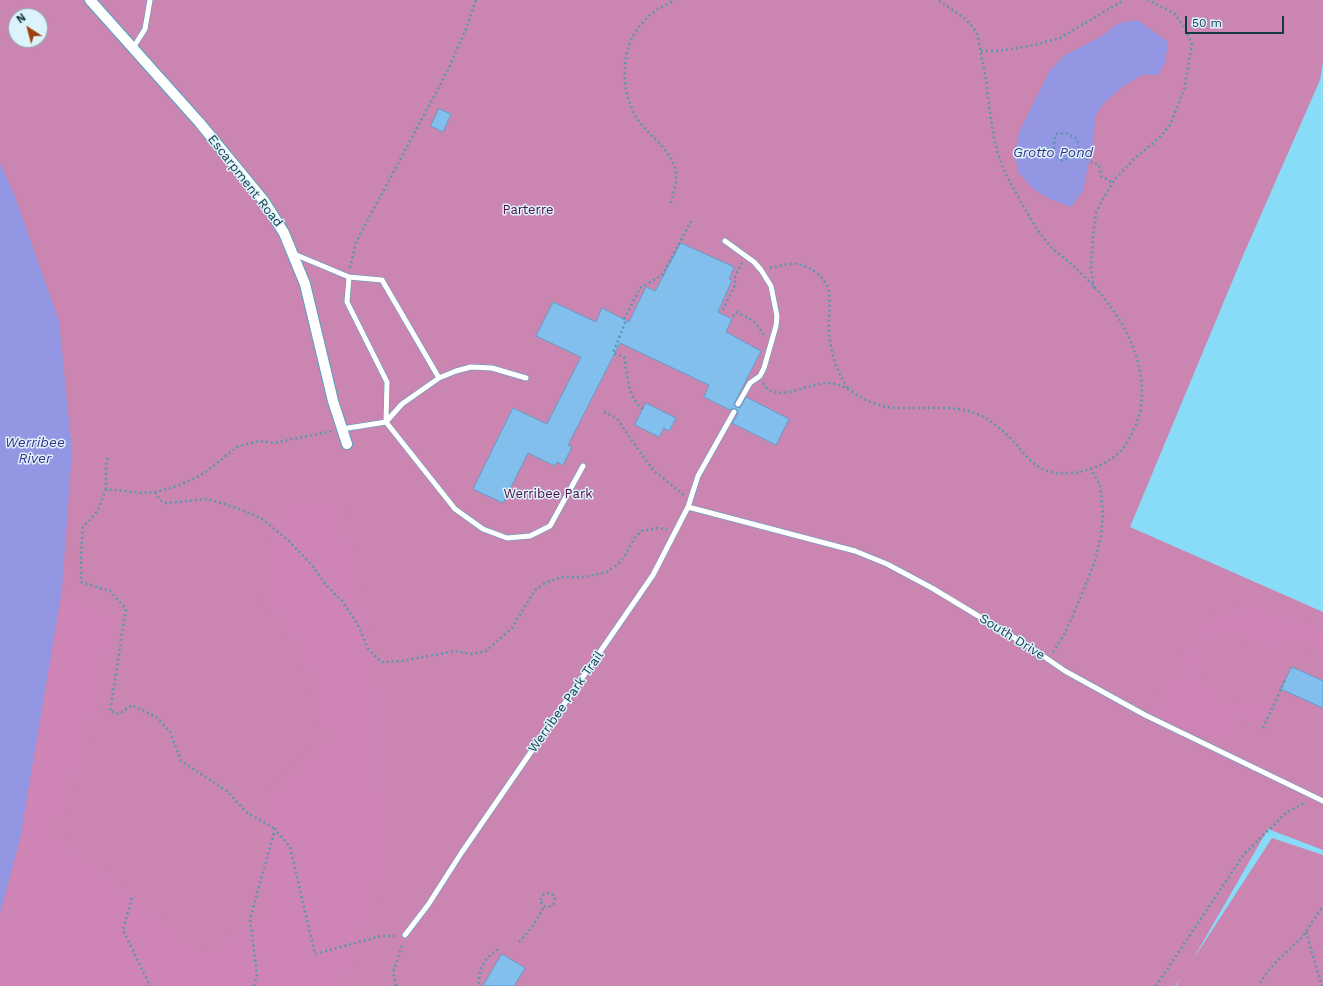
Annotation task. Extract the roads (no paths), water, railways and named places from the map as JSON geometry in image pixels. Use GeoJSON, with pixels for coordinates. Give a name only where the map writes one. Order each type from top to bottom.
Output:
{"type":"FeatureCollection","features":[{"type":"Feature","properties":{"kind":"street","name":"Escarpment Road"},"geometry":{"type":"LineString","coordinates":[[90,0],[199,122],[264,201],[284,233],[305,284],[333,401],[348,444]]}},
{"type":"Feature","properties":{"kind":"lane"},"geometry":{"type":"LineString","coordinates":[[133,48],[145,29],[150,0]]}},
{"type":"Feature","properties":{"kind":"lane"},"geometry":{"type":"LineString","coordinates":[[725,241],[761,270],[771,286],[776,306],[776,326],[769,353],[760,376],[750,383],[738,404]]}},
{"type":"Feature","properties":{"kind":"lane"},"geometry":{"type":"LineString","coordinates":[[293,254],[349,277],[382,280],[439,378]]}},
{"type":"Feature","properties":{"kind":"lane"},"geometry":{"type":"LineString","coordinates":[[349,277],[348,302],[387,382],[386,422],[455,509],[483,529],[507,538],[530,536],[550,526],[583,466]]}},
{"type":"Feature","properties":{"kind":"lane"},"geometry":{"type":"LineString","coordinates":[[342,429],[386,422],[402,404],[439,378],[456,371],[471,367],[492,368],[526,378]]}},
{"type":"Feature","properties":{"kind":"lane","name":"Werribee Park Trail"},"geometry":{"type":"LineString","coordinates":[[406,935],[653,575],[688,507],[698,476],[734,412]]}},
{"type":"Feature","properties":{"kind":"lane","name":"South Drive"},"geometry":{"type":"LineString","coordinates":[[688,507],[855,551],[887,564],[932,588],[1065,670],[1146,715],[1323,801]]}},
{"type":"Feature","properties":{"kind":"water","name":"Grotto Pond"},"geometry":{"type":"Polygon","coordinates":[[[1138,20],[1168,42],[1165,63],[1158,75],[1142,75],[1122,87],[1104,103],[1095,116],[1094,137],[1083,191],[1071,207],[1052,200],[1034,190],[1018,172],[1015,154],[1019,132],[1050,70],[1065,55],[1100,37],[1119,23],[1138,20]]]}},
{"type":"Feature","properties":{"kind":"water","name":"Werribee River"},"geometry":{"type":"Polygon","coordinates":[[[0,163],[15,197],[59,321],[72,450],[62,590],[20,839],[0,914],[0,163]]]}},
{"type":"Feature","properties":{"kind":"park label","name":"Parterre"},"geometry":{"type":"Point","coordinates":[528,210]}},
{"type":"Feature","properties":{"kind":"park label","name":"Werribee Park"},"geometry":{"type":"Point","coordinates":[548,494]}}]}
